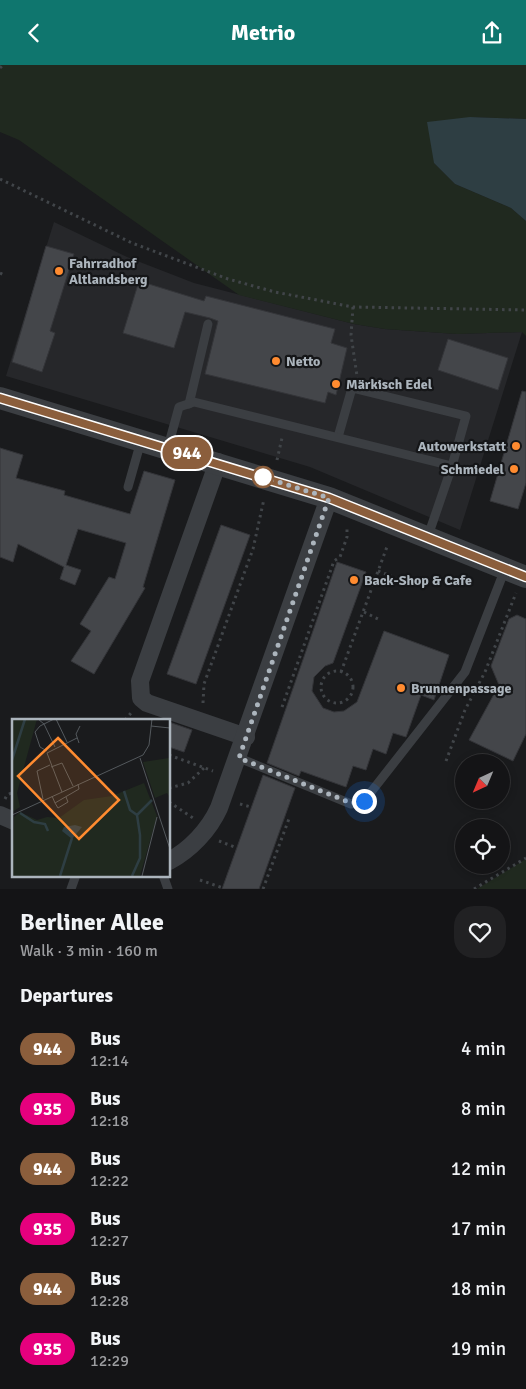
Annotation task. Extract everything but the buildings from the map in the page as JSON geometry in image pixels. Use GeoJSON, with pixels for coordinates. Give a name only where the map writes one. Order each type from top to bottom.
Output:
{"type":"FeatureCollection","features":[{"type":"Feature","properties":{"kind":"street"},"geometry":{"type":"LineString","coordinates":[[0,398],[218,462],[329,498],[505,569],[521,585]]}},
{"type":"Feature","properties":{"kind":"street"},"geometry":{"type":"LineString","coordinates":[[218,462],[140,681],[141,698],[147,703],[246,737]]}},
{"type":"Feature","properties":{"kind":"street"},"geometry":{"type":"LineString","coordinates":[[170,860],[188,847],[212,834],[219,808],[232,778],[329,498]]}},
{"type":"Feature","properties":{"kind":"street"},"geometry":{"type":"LineString","coordinates":[[0,815],[12,820]]}},
{"type":"Feature","properties":{"kind":"lane"},"geometry":{"type":"LineString","coordinates":[[188,404],[208,324]]}},
{"type":"Feature","properties":{"kind":"lane"},"geometry":{"type":"LineString","coordinates":[[338,437],[352,387],[466,416],[452,466],[428,537]]}},
{"type":"Feature","properties":{"kind":"lane"},"geometry":{"type":"LineString","coordinates":[[168,447],[179,407],[194,402],[452,466]]}},
{"type":"Feature","properties":{"kind":"lane"},"geometry":{"type":"LineString","coordinates":[[128,487],[142,440]]}},
{"type":"Feature","properties":{"kind":"lane"},"geometry":{"type":"LineString","coordinates":[[239,758],[351,803],[364,801],[465,672],[505,569]]}},
{"type":"Feature","properties":{"kind":"lane"},"geometry":{"type":"LineString","coordinates":[[71,889],[75,877]]}},
{"type":"Feature","properties":{"kind":"lane"},"geometry":{"type":"LineString","coordinates":[[164,877],[168,889]]}},
{"type":"Feature","properties":{"kind":"path"},"geometry":{"type":"LineString","coordinates":[[0,179],[132,243],[228,279],[275,293],[353,307],[526,310]]}},
{"type":"Feature","properties":{"kind":"path"},"geometry":{"type":"LineString","coordinates":[[353,307],[351,335],[359,389]]}},
{"type":"Feature","properties":{"kind":"path"},"geometry":{"type":"LineString","coordinates":[[276,460],[286,425]]}},
{"type":"Feature","properties":{"kind":"path"},"geometry":{"type":"LineString","coordinates":[[203,722],[204,684],[253,549],[265,496]]}},
{"type":"Feature","properties":{"kind":"path"},"geometry":{"type":"LineString","coordinates":[[282,707],[334,561],[340,557],[347,537],[348,524]]}},
{"type":"Feature","properties":{"kind":"path"},"geometry":{"type":"LineString","coordinates":[[341,672],[389,541]]}},
{"type":"Feature","properties":{"kind":"path"},"geometry":{"type":"LineString","coordinates":[[378,571],[391,576]]}},
{"type":"Feature","properties":{"kind":"path"},"geometry":{"type":"LineString","coordinates":[[446,761],[465,709],[485,672],[521,585]]}},
{"type":"Feature","properties":{"kind":"path"},"geometry":{"type":"LineString","coordinates":[[364,612],[378,619]]}},
{"type":"Feature","properties":{"kind":"path"},"geometry":{"type":"LineString","coordinates":[[341,672],[352,681],[353,691],[347,700],[333,702],[324,696],[322,691],[323,681],[330,673],[341,672]]}},
{"type":"Feature","properties":{"kind":"path"},"geometry":{"type":"LineString","coordinates":[[170,755],[232,778]]}},
{"type":"Feature","properties":{"kind":"path"},"geometry":{"type":"LineString","coordinates":[[170,788],[188,783],[204,768]]}},
{"type":"Feature","properties":{"kind":"path"},"geometry":{"type":"LineString","coordinates":[[7,795],[12,793]]}},
{"type":"Feature","properties":{"kind":"path"},"geometry":{"type":"LineString","coordinates":[[235,802],[251,807]]}},
{"type":"Feature","properties":{"kind":"path"},"geometry":{"type":"LineString","coordinates":[[170,803],[212,834],[237,848]]}},
{"type":"Feature","properties":{"kind":"path"},"geometry":{"type":"LineString","coordinates":[[263,889],[290,816]]}},
{"type":"Feature","properties":{"kind":"path"},"geometry":{"type":"LineString","coordinates":[[474,889],[526,858]]}},
{"type":"Feature","properties":{"kind":"path"},"geometry":{"type":"LineString","coordinates":[[200,880],[223,888]]}},
{"type":"Feature","properties":{"kind":"shaded area"},"geometry":{"type":"Polygon","coordinates":[[[470,117],[526,119],[526,221],[511,208],[455,184],[434,163],[427,122],[470,117]]]}},
{"type":"Feature","properties":{"kind":"shaded area"},"geometry":{"type":"Polygon","coordinates":[[[54,222],[127,257],[194,283],[354,324],[385,329],[457,334],[522,332],[460,530],[310,467],[6,376],[54,222]]]}},
{"type":"Feature","properties":{"kind":"green space"},"geometry":{"type":"Polygon","coordinates":[[[0,65],[526,65],[526,119],[470,117],[434,163],[455,184],[511,208],[526,221],[526,336],[522,332],[457,334],[385,329],[354,324],[239,295],[19,140],[0,132],[0,65]]]}},
{"type":"Feature","properties":{"kind":"green space"},"geometry":{"type":"Polygon","coordinates":[[[526,859],[526,889],[477,889],[502,874],[510,874],[510,869],[526,859]]]}},
{"type":"Feature","properties":{"kind":"bus line","name":"944"},"geometry":{"type":"LineString","coordinates":[[0,398],[185,452],[329,498],[526,577]]}},
{"type":"Feature","properties":{"kind":"place","name":"Fahrradhof Altlandsberg"},"geometry":{"type":"Point","coordinates":[59,271]}},
{"type":"Feature","properties":{"kind":"place","name":"Netto"},"geometry":{"type":"Point","coordinates":[276,361]}},
{"type":"Feature","properties":{"kind":"place","name":"Märkisch Edel"},"geometry":{"type":"Point","coordinates":[336,384]}},
{"type":"Feature","properties":{"kind":"place","name":"Autowerkstatt"},"geometry":{"type":"Point","coordinates":[516,446]}},
{"type":"Feature","properties":{"kind":"place","name":"Schmiedel"},"geometry":{"type":"Point","coordinates":[514,469]}},
{"type":"Feature","properties":{"kind":"place","name":"Back-Shop & Cafe"},"geometry":{"type":"Point","coordinates":[354,580]}},
{"type":"Feature","properties":{"kind":"place","name":"Brunnenpassage"},"geometry":{"type":"Point","coordinates":[401,688]}},
{"type":"Feature","properties":{"kind":"route"},"geometry":{"type":"LineString","coordinates":[[263,477],[329,498],[239,758],[351,803],[364,801]]}}]}
